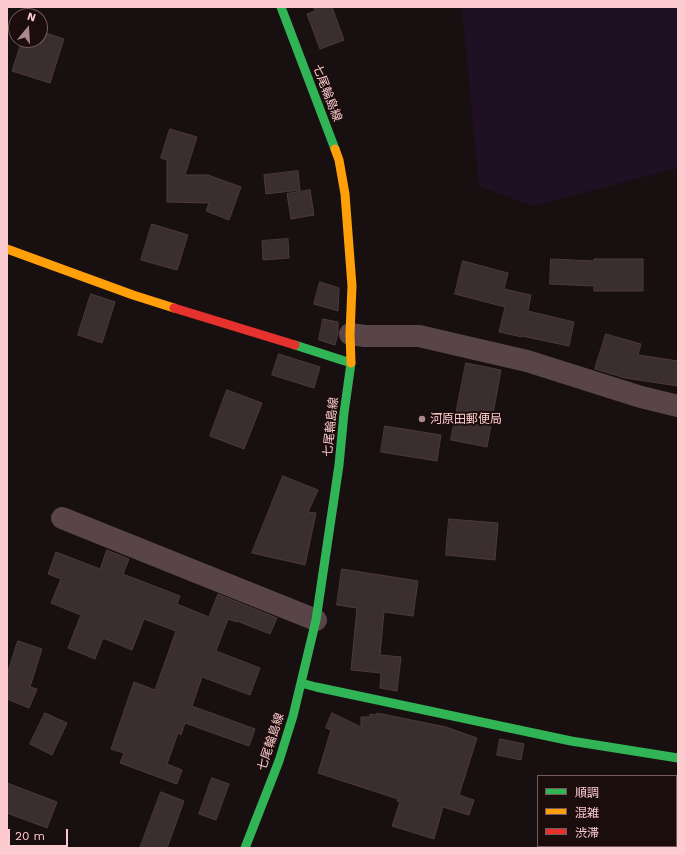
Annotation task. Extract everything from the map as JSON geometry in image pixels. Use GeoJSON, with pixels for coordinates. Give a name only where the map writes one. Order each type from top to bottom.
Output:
{"type":"FeatureCollection","features":[{"type":"Feature","properties":{"kind":"main road","name":"七尾輪島線"},"geometry":{"type":"LineString","coordinates":[[245,848],[279,760],[293,716],[316,620],[339,465],[351,363],[350,334],[352,286],[345,194],[340,160],[281,7]]}},
{"type":"Feature","properties":{"kind":"main road"},"geometry":{"type":"LineString","coordinates":[[7,249],[133,295],[351,363]]}},
{"type":"Feature","properties":{"kind":"main road"},"geometry":{"type":"LineString","coordinates":[[301,683],[316,688],[571,741],[678,758]]}},
{"type":"Feature","properties":{"kind":"street"},"geometry":{"type":"LineString","coordinates":[[350,334],[365,336],[419,336],[527,361],[641,397],[678,406]]}},
{"type":"Feature","properties":{"kind":"street"},"geometry":{"type":"LineString","coordinates":[[62,518],[316,620]]}},
{"type":"Feature","properties":{"kind":"shaded area"},"geometry":{"type":"Polygon","coordinates":[[[462,7],[678,7],[678,168],[532,206],[479,186],[462,7]]]}},
{"type":"Feature","properties":{"kind":"building"},"geometry":{"type":"Polygon","coordinates":[[[314,7],[332,7],[344,40],[320,49],[307,14],[315,11],[314,7]]]}},
{"type":"Feature","properties":{"kind":"building"},"geometry":{"type":"Polygon","coordinates":[[[48,34],[64,39],[50,83],[12,71],[19,48],[48,48],[48,34]]]}},
{"type":"Feature","properties":{"kind":"building"},"geometry":{"type":"Polygon","coordinates":[[[170,129],[197,137],[185,175],[208,175],[241,187],[229,220],[206,211],[209,203],[167,202],[167,160],[161,158],[170,129]]]}},
{"type":"Feature","properties":{"kind":"building"},"geometry":{"type":"Polygon","coordinates":[[[298,171],[300,190],[266,194],[264,175],[298,171]]]}},
{"type":"Feature","properties":{"kind":"building"},"geometry":{"type":"Polygon","coordinates":[[[310,190],[314,215],[291,219],[287,194],[310,190]]]}},
{"type":"Feature","properties":{"kind":"building"},"geometry":{"type":"Polygon","coordinates":[[[152,224],[188,235],[177,270],[141,260],[152,224]]]}},
{"type":"Feature","properties":{"kind":"building"},"geometry":{"type":"Polygon","coordinates":[[[288,239],[289,258],[263,260],[262,241],[288,239]]]}},
{"type":"Feature","properties":{"kind":"building"},"geometry":{"type":"Polygon","coordinates":[[[551,259],[594,261],[594,259],[643,259],[643,291],[594,291],[594,286],[550,284],[551,259]]]}},
{"type":"Feature","properties":{"kind":"building"},"geometry":{"type":"Polygon","coordinates":[[[463,261],[508,273],[504,289],[531,295],[528,311],[574,322],[569,346],[499,332],[505,307],[455,294],[463,261]]]}},
{"type":"Feature","properties":{"kind":"building"},"geometry":{"type":"Polygon","coordinates":[[[320,282],[339,288],[338,311],[314,304],[320,282]]]}},
{"type":"Feature","properties":{"kind":"building"},"geometry":{"type":"Polygon","coordinates":[[[91,294],[115,302],[102,343],[78,335],[91,294]]]}},
{"type":"Feature","properties":{"kind":"building"},"geometry":{"type":"Polygon","coordinates":[[[323,319],[338,322],[338,333],[335,345],[319,340],[323,319]]]}},
{"type":"Feature","properties":{"kind":"building"},"geometry":{"type":"Polygon","coordinates":[[[606,334],[641,344],[638,355],[678,361],[678,386],[625,378],[595,369],[606,334]]]}},
{"type":"Feature","properties":{"kind":"building"},"geometry":{"type":"Polygon","coordinates":[[[279,354],[320,367],[314,388],[272,375],[279,354]]]}},
{"type":"Feature","properties":{"kind":"building"},"geometry":{"type":"Polygon","coordinates":[[[466,363],[501,370],[487,447],[451,440],[466,363]]]}},
{"type":"Feature","properties":{"kind":"building"},"geometry":{"type":"Polygon","coordinates":[[[227,390],[262,403],[244,449],[210,436],[227,390]]]}},
{"type":"Feature","properties":{"kind":"building"},"geometry":{"type":"Polygon","coordinates":[[[385,426],[441,435],[437,461],[381,452],[385,426]]]}},
{"type":"Feature","properties":{"kind":"building"},"geometry":{"type":"Polygon","coordinates":[[[283,476],[318,490],[308,512],[316,513],[305,565],[252,553],[283,476]]]}},
{"type":"Feature","properties":{"kind":"building"},"geometry":{"type":"Polygon","coordinates":[[[449,519],[498,523],[495,560],[446,555],[449,519]]]}},
{"type":"Feature","properties":{"kind":"building"},"geometry":{"type":"Polygon","coordinates":[[[107,550],[129,559],[123,574],[180,596],[177,604],[209,617],[218,594],[277,618],[270,634],[228,619],[216,651],[260,668],[250,695],[202,677],[192,706],[255,729],[249,746],[185,723],[181,735],[178,733],[167,764],[182,770],[177,784],[120,763],[124,753],[111,749],[134,682],[155,690],[176,631],[144,619],[132,650],[103,638],[95,659],[68,648],[81,615],[51,603],[61,579],[48,574],[56,552],[100,569],[107,550]]]}},
{"type":"Feature","properties":{"kind":"building"},"geometry":{"type":"Polygon","coordinates":[[[342,569],[418,581],[413,616],[384,612],[380,655],[401,657],[397,691],[380,688],[381,673],[351,670],[357,608],[337,605],[342,569]]]}},
{"type":"Feature","properties":{"kind":"building"},"geometry":{"type":"Polygon","coordinates":[[[18,641],[42,649],[30,687],[37,689],[29,708],[7,699],[7,675],[18,641]]]}},
{"type":"Feature","properties":{"kind":"building"},"geometry":{"type":"Polygon","coordinates":[[[45,713],[67,723],[52,755],[30,744],[45,713]]]}},
{"type":"Feature","properties":{"kind":"building"},"geometry":{"type":"Polygon","coordinates":[[[332,713],[361,727],[361,717],[370,717],[370,714],[376,715],[377,713],[446,727],[477,738],[459,795],[474,800],[469,815],[443,807],[434,839],[392,826],[400,802],[397,801],[398,799],[318,773],[331,730],[326,728],[332,713]]]}},
{"type":"Feature","properties":{"kind":"building"},"geometry":{"type":"Polygon","coordinates":[[[500,739],[524,744],[521,760],[497,755],[500,739]]]}},
{"type":"Feature","properties":{"kind":"building"},"geometry":{"type":"Polygon","coordinates":[[[212,778],[229,784],[216,820],[199,814],[212,778]]]}},
{"type":"Feature","properties":{"kind":"building"},"geometry":{"type":"Polygon","coordinates":[[[7,783],[57,802],[47,828],[7,813],[7,783]]]}},
{"type":"Feature","properties":{"kind":"building"},"geometry":{"type":"Polygon","coordinates":[[[161,792],[184,801],[167,848],[140,848],[161,792]]]}},
{"type":"Feature","properties":{"kind":"traffic: fast"},"geometry":{"type":"LineString","coordinates":[[281,7],[335,149]]}},
{"type":"Feature","properties":{"kind":"traffic: fast"},"geometry":{"type":"LineString","coordinates":[[295,345],[351,363]]}},
{"type":"Feature","properties":{"kind":"traffic: fast"},"geometry":{"type":"LineString","coordinates":[[245,848],[279,761],[293,716],[316,620],[339,465],[351,363]]}},
{"type":"Feature","properties":{"kind":"traffic: fast"},"geometry":{"type":"LineString","coordinates":[[301,683],[571,741],[678,758]]}},
{"type":"Feature","properties":{"kind":"traffic: slow"},"geometry":{"type":"LineString","coordinates":[[335,149],[339,160],[345,194],[352,286],[350,334],[351,363]]}},
{"type":"Feature","properties":{"kind":"traffic: slow"},"geometry":{"type":"LineString","coordinates":[[7,249],[133,295],[174,308]]}},
{"type":"Feature","properties":{"kind":"traffic: jam"},"geometry":{"type":"LineString","coordinates":[[174,308],[295,345]]}},
{"type":"Feature","properties":{"kind":"place","name":"河原田郵便局"},"geometry":{"type":"Point","coordinates":[422,419]}}]}
